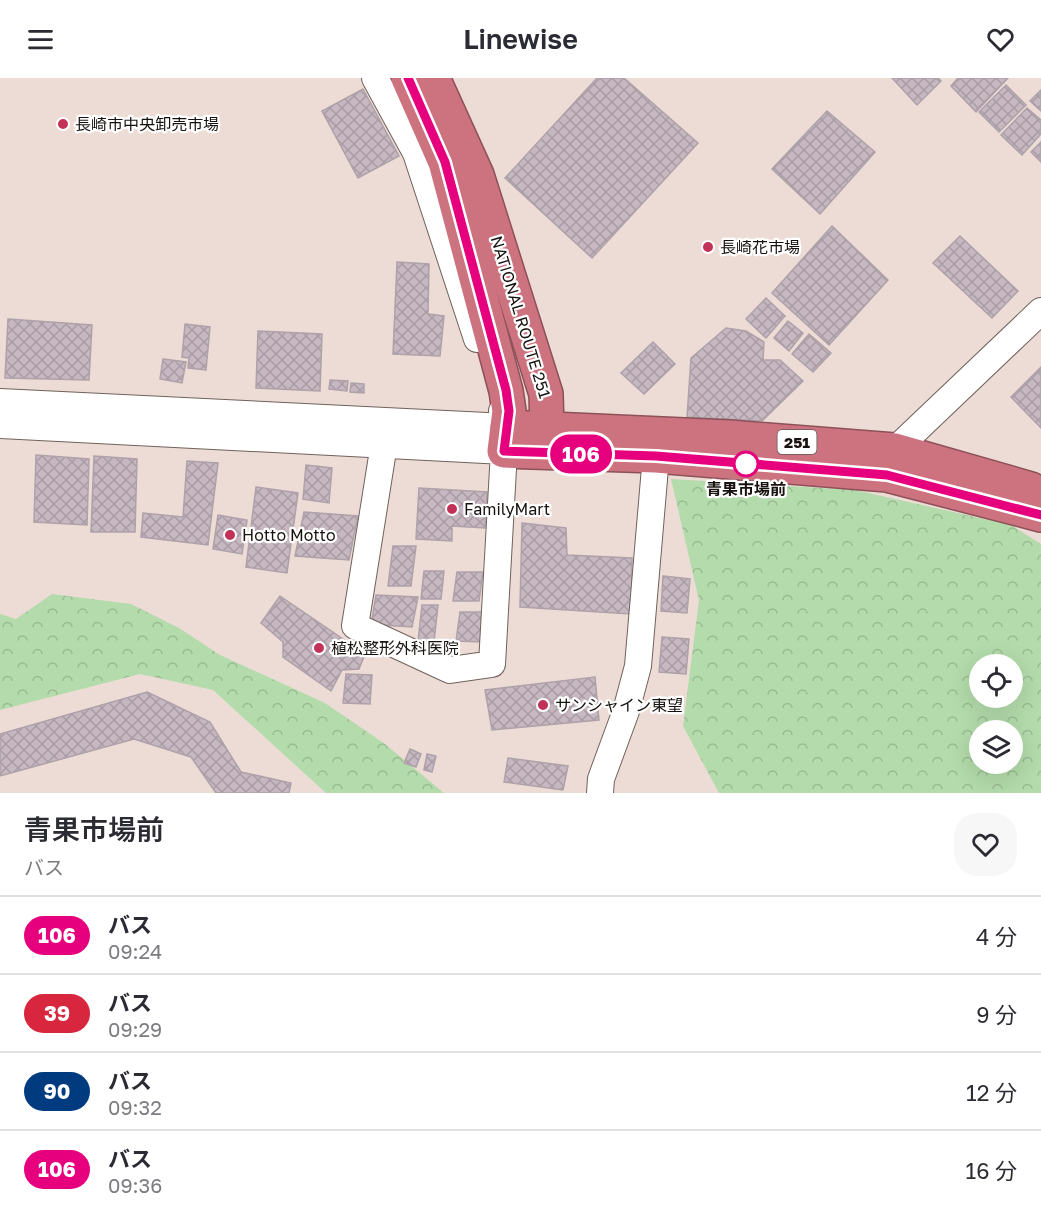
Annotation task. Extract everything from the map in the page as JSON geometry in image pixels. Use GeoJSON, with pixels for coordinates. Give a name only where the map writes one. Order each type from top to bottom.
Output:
{"type":"FeatureCollection","features":[{"type":"Feature","properties":{"kind":"highway","name":"NATIONAL ROUTE 251"},"geometry":{"type":"LineString","coordinates":[[408,78],[445,162],[506,390],[509,411],[506,439]]}},
{"type":"Feature","properties":{"kind":"highway","name":"NATIONAL ROUTE 251"},"geometry":{"type":"LineString","coordinates":[[433,78],[460,135],[484,197],[546,394],[545,440]]}},
{"type":"Feature","properties":{"kind":"highway","name":"251"},"geometry":{"type":"LineString","coordinates":[[506,439],[729,436],[891,462],[1041,492]]}},
{"type":"Feature","properties":{"kind":"highway","name":"251"},"geometry":{"type":"LineString","coordinates":[[545,440],[656,456],[891,462],[1041,515]]}},
{"type":"Feature","properties":{"kind":"street"},"geometry":{"type":"LineString","coordinates":[[375,78],[416,153],[506,439],[492,664],[450,670],[356,626],[384,444]]}},
{"type":"Feature","properties":{"kind":"street"},"geometry":{"type":"LineString","coordinates":[[891,462],[1041,311]]}},
{"type":"Feature","properties":{"kind":"street"},"geometry":{"type":"LineString","coordinates":[[0,402],[506,439]]}},
{"type":"Feature","properties":{"kind":"street"},"geometry":{"type":"LineString","coordinates":[[0,425],[384,444],[506,439]]}},
{"type":"Feature","properties":{"kind":"street"},"geometry":{"type":"LineString","coordinates":[[600,793],[601,779],[626,711],[638,666],[656,456]]}},
{"type":"Feature","properties":{"kind":"green space"},"geometry":{"type":"Polygon","coordinates":[[[671,479],[855,490],[1011,525],[1041,544],[1041,793],[719,793],[683,726],[699,600],[671,479]]]}},
{"type":"Feature","properties":{"kind":"green space"},"geometry":{"type":"Polygon","coordinates":[[[52,594],[131,604],[179,628],[220,655],[325,703],[385,744],[444,793],[326,793],[213,690],[140,674],[0,710],[0,614],[16,619],[52,594]]]}},
{"type":"Feature","properties":{"kind":"building"},"geometry":{"type":"Polygon","coordinates":[[[597,78],[624,78],[698,143],[592,258],[505,178],[597,78]]]}},
{"type":"Feature","properties":{"kind":"building"},"geometry":{"type":"Polygon","coordinates":[[[892,78],[938,78],[941,81],[917,105],[892,78]]]}},
{"type":"Feature","properties":{"kind":"building"},"geometry":{"type":"Polygon","coordinates":[[[958,78],[1008,78],[976,112],[951,86],[958,78]]]}},
{"type":"Feature","properties":{"kind":"building"},"geometry":{"type":"Polygon","coordinates":[[[1006,85],[1026,105],[999,132],[979,112],[1006,85]]]}},
{"type":"Feature","properties":{"kind":"building"},"geometry":{"type":"Polygon","coordinates":[[[363,89],[399,156],[358,178],[322,111],[363,89]]]}},
{"type":"Feature","properties":{"kind":"building"},"geometry":{"type":"Polygon","coordinates":[[[1041,90],[1041,111],[1030,101],[1041,90]]]}},
{"type":"Feature","properties":{"kind":"building"},"geometry":{"type":"Polygon","coordinates":[[[1027,108],[1041,120],[1041,134],[1022,155],[1001,135],[1027,108]]]}},
{"type":"Feature","properties":{"kind":"building"},"geometry":{"type":"Polygon","coordinates":[[[827,111],[875,152],[820,214],[772,169],[827,111]]]}},
{"type":"Feature","properties":{"kind":"building"},"geometry":{"type":"Polygon","coordinates":[[[1041,142],[1041,162],[1031,152],[1041,142]]]}},
{"type":"Feature","properties":{"kind":"building"},"geometry":{"type":"Polygon","coordinates":[[[832,226],[888,280],[829,345],[772,293],[832,226]]]}},
{"type":"Feature","properties":{"kind":"building"},"geometry":{"type":"Polygon","coordinates":[[[960,236],[1018,291],[992,318],[933,263],[960,236]]]}},
{"type":"Feature","properties":{"kind":"building"},"geometry":{"type":"Polygon","coordinates":[[[397,262],[429,264],[428,314],[444,316],[440,356],[393,354],[397,262]]]}},
{"type":"Feature","properties":{"kind":"building"},"geometry":{"type":"Polygon","coordinates":[[[766,298],[785,316],[766,338],[746,319],[766,298]]]}},
{"type":"Feature","properties":{"kind":"building"},"geometry":{"type":"Polygon","coordinates":[[[8,319],[92,325],[89,380],[5,378],[8,319]]]}},
{"type":"Feature","properties":{"kind":"building"},"geometry":{"type":"Polygon","coordinates":[[[788,321],[803,333],[789,351],[774,338],[788,321]]]}},
{"type":"Feature","properties":{"kind":"building"},"geometry":{"type":"Polygon","coordinates":[[[185,324],[210,327],[206,370],[188,368],[189,358],[182,357],[185,324]]]}},
{"type":"Feature","properties":{"kind":"building"},"geometry":{"type":"Polygon","coordinates":[[[726,328],[746,331],[764,342],[763,360],[780,360],[803,381],[762,421],[687,417],[691,358],[726,328]]]}},
{"type":"Feature","properties":{"kind":"building"},"geometry":{"type":"Polygon","coordinates":[[[258,331],[322,334],[320,391],[256,388],[258,331]]]}},
{"type":"Feature","properties":{"kind":"building"},"geometry":{"type":"Polygon","coordinates":[[[809,334],[831,353],[813,372],[792,354],[809,334]]]}},
{"type":"Feature","properties":{"kind":"building"},"geometry":{"type":"Polygon","coordinates":[[[653,342],[675,364],[644,394],[621,373],[653,342]]]}},
{"type":"Feature","properties":{"kind":"building"},"geometry":{"type":"Polygon","coordinates":[[[163,359],[186,362],[182,383],[160,379],[163,359]]]}},
{"type":"Feature","properties":{"kind":"building"},"geometry":{"type":"Polygon","coordinates":[[[1041,367],[1041,428],[1011,397],[1041,367]]]}},
{"type":"Feature","properties":{"kind":"building"},"geometry":{"type":"Polygon","coordinates":[[[330,380],[348,381],[347,391],[329,389],[330,380]]]}},
{"type":"Feature","properties":{"kind":"building"},"geometry":{"type":"Polygon","coordinates":[[[351,383],[364,384],[364,393],[350,392],[351,383]]]}},
{"type":"Feature","properties":{"kind":"building"},"geometry":{"type":"Polygon","coordinates":[[[36,455],[89,459],[87,525],[34,522],[36,455]]]}},
{"type":"Feature","properties":{"kind":"building"},"geometry":{"type":"Polygon","coordinates":[[[94,456],[137,459],[135,532],[91,532],[94,456]]]}},
{"type":"Feature","properties":{"kind":"building"},"geometry":{"type":"Polygon","coordinates":[[[187,461],[218,463],[208,545],[141,537],[143,513],[183,517],[187,461]]]}},
{"type":"Feature","properties":{"kind":"building"},"geometry":{"type":"Polygon","coordinates":[[[306,465],[332,468],[329,503],[303,499],[306,465]]]}},
{"type":"Feature","properties":{"kind":"building"},"geometry":{"type":"Polygon","coordinates":[[[256,487],[298,493],[287,573],[246,567],[256,487]]]}},
{"type":"Feature","properties":{"kind":"building","name":"FamilyMart"},"geometry":{"type":"Polygon","coordinates":[[[419,488],[487,492],[485,528],[452,526],[452,541],[416,539],[419,488]]]}},
{"type":"Feature","properties":{"kind":"building"},"geometry":{"type":"Polygon","coordinates":[[[304,512],[358,516],[349,560],[295,556],[304,512]]]}},
{"type":"Feature","properties":{"kind":"building","name":"Hotto Motto"},"geometry":{"type":"Polygon","coordinates":[[[218,515],[247,520],[242,554],[213,549],[218,515]]]}},
{"type":"Feature","properties":{"kind":"building"},"geometry":{"type":"Polygon","coordinates":[[[522,523],[566,528],[567,555],[632,558],[631,614],[520,607],[522,523]]]}},
{"type":"Feature","properties":{"kind":"building"},"geometry":{"type":"Polygon","coordinates":[[[393,546],[416,546],[411,586],[388,586],[393,546]]]}},
{"type":"Feature","properties":{"kind":"building"},"geometry":{"type":"Polygon","coordinates":[[[424,571],[444,571],[441,599],[421,599],[424,571]]]}},
{"type":"Feature","properties":{"kind":"building"},"geometry":{"type":"Polygon","coordinates":[[[457,572],[483,572],[479,601],[453,601],[457,572]]]}},
{"type":"Feature","properties":{"kind":"building"},"geometry":{"type":"Polygon","coordinates":[[[663,576],[690,579],[687,613],[661,611],[663,576]]]}},
{"type":"Feature","properties":{"kind":"building"},"geometry":{"type":"Polygon","coordinates":[[[376,595],[418,597],[412,627],[381,625],[372,619],[376,595]]]}},
{"type":"Feature","properties":{"kind":"building","name":"植松整形外科医院"},"geometry":{"type":"Polygon","coordinates":[[[280,596],[365,654],[359,669],[342,670],[331,691],[283,657],[283,642],[261,623],[280,596]]]}},
{"type":"Feature","properties":{"kind":"building"},"geometry":{"type":"Polygon","coordinates":[[[422,605],[438,605],[434,642],[418,642],[422,605]]]}},
{"type":"Feature","properties":{"kind":"building"},"geometry":{"type":"Polygon","coordinates":[[[460,612],[486,612],[482,642],[456,641],[460,612]]]}},
{"type":"Feature","properties":{"kind":"building"},"geometry":{"type":"Polygon","coordinates":[[[662,637],[689,639],[686,674],[659,672],[662,637]]]}},
{"type":"Feature","properties":{"kind":"building"},"geometry":{"type":"Polygon","coordinates":[[[346,674],[372,675],[370,704],[343,703],[346,674]]]}},
{"type":"Feature","properties":{"kind":"building","name":"サンシャイン東望"},"geometry":{"type":"Polygon","coordinates":[[[595,677],[599,720],[492,730],[485,690],[595,677]]]}},
{"type":"Feature","properties":{"kind":"building"},"geometry":{"type":"Polygon","coordinates":[[[147,692],[210,722],[241,772],[291,783],[289,793],[216,793],[191,757],[134,739],[0,776],[0,734],[147,692]]]}},
{"type":"Feature","properties":{"kind":"building"},"geometry":{"type":"Polygon","coordinates":[[[410,749],[421,754],[416,767],[404,763],[410,749]]]}},
{"type":"Feature","properties":{"kind":"building"},"geometry":{"type":"Polygon","coordinates":[[[427,754],[436,756],[432,772],[424,770],[427,754]]]}},
{"type":"Feature","properties":{"kind":"building"},"geometry":{"type":"Polygon","coordinates":[[[508,758],[568,766],[563,790],[504,782],[508,758]]]}},
{"type":"Feature","properties":{"kind":"bus line","name":"106"},"geometry":{"type":"LineString","coordinates":[[408,78],[445,162],[506,390],[509,411],[504,451],[656,456],[887,475],[1041,515]]}},
{"type":"Feature","properties":{"kind":"place","name":"長崎市中央卸売市場"},"geometry":{"type":"Point","coordinates":[63,124]}},
{"type":"Feature","properties":{"kind":"place","name":"長崎花市場"},"geometry":{"type":"Point","coordinates":[708,247]}},
{"type":"Feature","properties":{"kind":"place","name":"青果市場前"},"geometry":{"type":"Point","coordinates":[746,464]}},
{"type":"Feature","properties":{"kind":"place","name":"FamilyMart"},"geometry":{"type":"Point","coordinates":[452,509]}},
{"type":"Feature","properties":{"kind":"place","name":"Hotto Motto"},"geometry":{"type":"Point","coordinates":[230,535]}},
{"type":"Feature","properties":{"kind":"place","name":"植松整形外科医院"},"geometry":{"type":"Point","coordinates":[319,648]}},
{"type":"Feature","properties":{"kind":"place","name":"サンシャイン東望"},"geometry":{"type":"Point","coordinates":[543,705]}}]}
